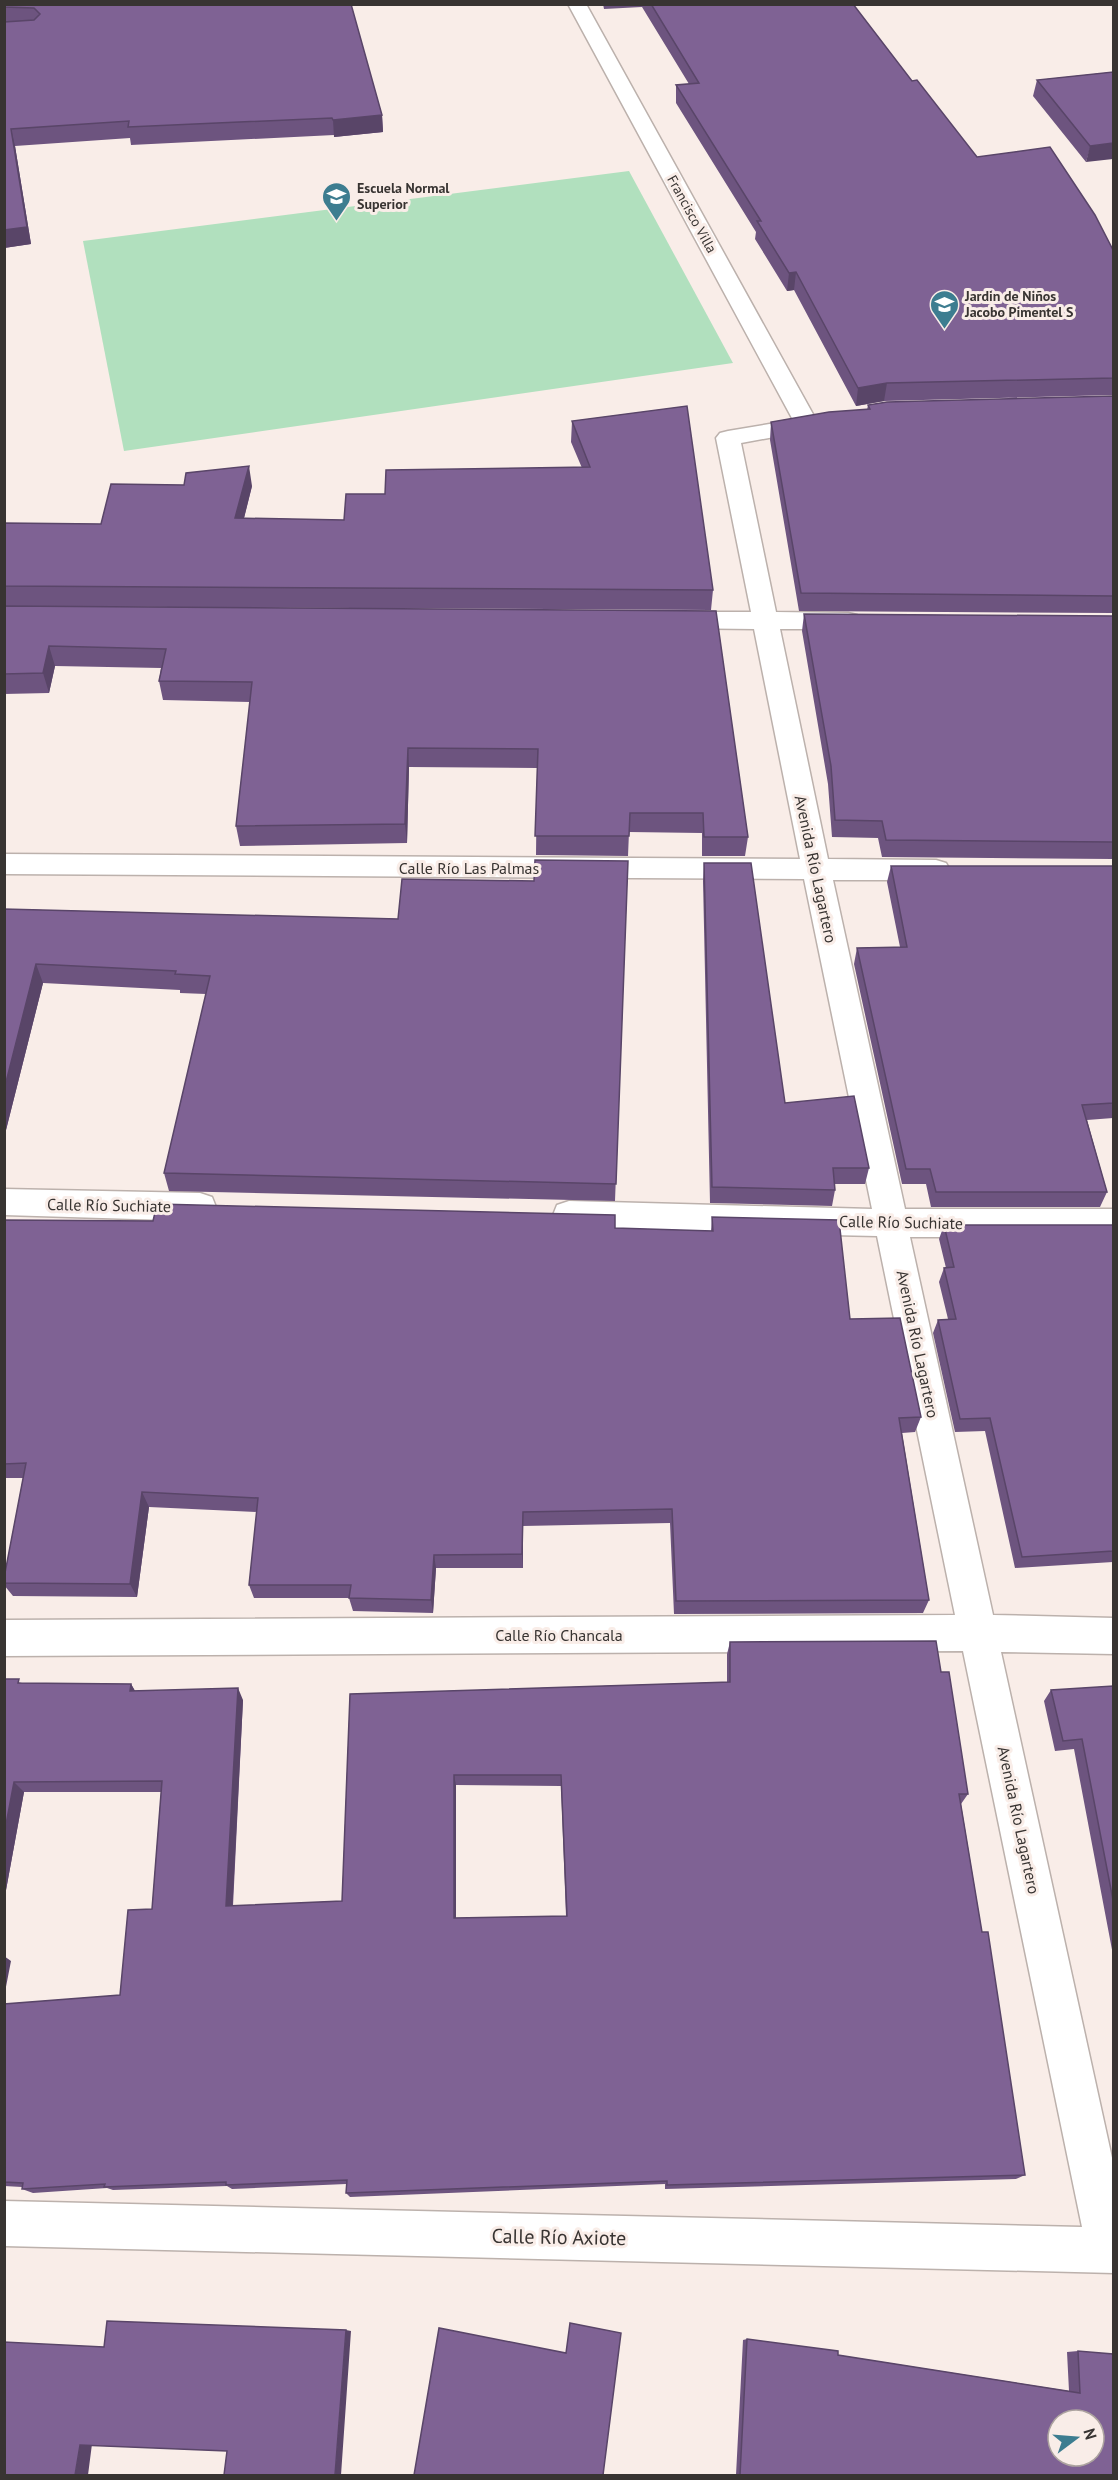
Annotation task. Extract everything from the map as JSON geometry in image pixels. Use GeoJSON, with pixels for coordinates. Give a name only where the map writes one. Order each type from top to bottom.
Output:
{"type":"FeatureCollection","features":[{"type":"Feature","properties":{"kind":"street","name":"Francisco Villa"},"geometry":{"type":"LineString","coordinates":[[577,4],[818,422],[728,438]]}},
{"type":"Feature","properties":{"kind":"street","name":"Avenida Río Lagartero"},"geometry":{"type":"LineString","coordinates":[[728,438],[891,1223],[1112,2250]]}},
{"type":"Feature","properties":{"kind":"street"},"geometry":{"type":"LineString","coordinates":[[647,620],[874,621]]}},
{"type":"Feature","properties":{"kind":"street","name":"Calle Río Las Palmas"},"geometry":{"type":"LineString","coordinates":[[4,864],[959,870]]}},
{"type":"Feature","properties":{"kind":"street","name":"Calle Río Suchiate"},"geometry":{"type":"LineString","coordinates":[[4,1202],[232,1208]]}},
{"type":"Feature","properties":{"kind":"street","name":"Calle Río Suchiate"},"geometry":{"type":"LineString","coordinates":[[544,1215],[891,1223],[1113,1223]]}},
{"type":"Feature","properties":{"kind":"street","name":"Calle Río Chancala"},"geometry":{"type":"LineString","coordinates":[[4,1638],[980,1633],[1113,1636]]}},
{"type":"Feature","properties":{"kind":"street","name":"Calle Río Axiote"},"geometry":{"type":"LineString","coordinates":[[4,2223],[1112,2250]]}},
{"type":"Feature","properties":{"kind":"green space"},"geometry":{"type":"Polygon","coordinates":[[[629,171],[733,363],[124,451],[83,241],[629,171]]]}},
{"type":"Feature","properties":{"kind":"building"},"geometry":{"type":"Polygon","coordinates":[[[4,4],[351,4],[382,115],[333,120],[332,118],[128,127],[129,121],[11,129],[27,227],[4,230],[4,22],[34,20],[40,14],[34,8],[4,7],[4,4]]]}},
{"type":"Feature","properties":{"kind":"building"},"geometry":{"type":"Polygon","coordinates":[[[651,4],[853,4],[912,81],[917,80],[977,157],[1050,147],[1095,215],[1113,250],[1113,378],[887,383],[858,388],[796,272],[789,273],[757,221],[761,221],[676,85],[699,83],[651,4]]]}},
{"type":"Feature","properties":{"kind":"building"},"geometry":{"type":"Polygon","coordinates":[[[1113,72],[1113,143],[1090,146],[1037,80],[1113,72]]]}},
{"type":"Feature","properties":{"kind":"building"},"geometry":{"type":"Polygon","coordinates":[[[1113,396],[1113,596],[801,593],[771,422],[829,412],[870,409],[868,405],[887,402],[1113,396]]]}},
{"type":"Feature","properties":{"kind":"building"},"geometry":{"type":"Polygon","coordinates":[[[687,406],[713,590],[4,586],[4,523],[101,524],[111,484],[184,485],[186,473],[249,466],[235,518],[344,520],[346,494],[385,494],[386,470],[590,467],[572,421],[687,406]]]}},
{"type":"Feature","properties":{"kind":"building"},"geometry":{"type":"Polygon","coordinates":[[[4,606],[716,611],[748,837],[704,837],[703,813],[630,813],[629,836],[535,836],[538,749],[408,748],[405,824],[236,826],[252,682],[159,681],[166,649],[49,646],[43,673],[4,674],[4,606]]]}},
{"type":"Feature","properties":{"kind":"building"},"geometry":{"type":"Polygon","coordinates":[[[804,614],[1113,616],[1113,842],[886,840],[882,821],[835,820],[831,766],[804,614]]]}},
{"type":"Feature","properties":{"kind":"building"},"geometry":{"type":"Polygon","coordinates":[[[535,860],[628,861],[616,1184],[164,1173],[210,976],[175,974],[176,971],[36,964],[4,1090],[4,909],[398,919],[402,879],[534,881],[535,860]]]}},
{"type":"Feature","properties":{"kind":"building"},"geometry":{"type":"Polygon","coordinates":[[[704,863],[751,863],[785,1103],[854,1096],[869,1168],[833,1168],[835,1190],[712,1187],[704,863]]]}},
{"type":"Feature","properties":{"kind":"building"},"geometry":{"type":"Polygon","coordinates":[[[891,866],[1113,866],[1113,1103],[1082,1105],[1107,1192],[936,1192],[930,1169],[906,1169],[857,948],[907,947],[891,866]]]}},
{"type":"Feature","properties":{"kind":"building"},"geometry":{"type":"Polygon","coordinates":[[[157,1204],[615,1215],[615,1228],[713,1231],[712,1217],[839,1220],[850,1319],[900,1318],[921,1417],[899,1418],[929,1600],[676,1601],[672,1509],[523,1512],[522,1554],[434,1555],[431,1600],[349,1598],[351,1585],[249,1585],[258,1498],[142,1492],[130,1584],[4,1583],[26,1463],[4,1464],[4,1220],[153,1221],[157,1204]]]}},
{"type":"Feature","properties":{"kind":"building"},"geometry":{"type":"Polygon","coordinates":[[[944,1225],[1113,1225],[1113,1551],[1022,1557],[990,1418],[960,1419],[938,1320],[956,1319],[944,1268],[954,1267],[944,1225]]]}},
{"type":"Feature","properties":{"kind":"building"},"geometry":{"type":"Polygon","coordinates":[[[936,1641],[941,1672],[949,1672],[968,1794],[959,1794],[982,1932],[988,1932],[1025,2175],[667,2185],[667,2181],[346,2193],[347,2180],[104,2187],[105,2184],[22,2189],[23,2183],[4,2182],[4,2004],[120,1995],[128,1910],[152,1909],[162,1781],[14,1782],[4,1835],[4,1679],[19,1679],[18,1683],[131,1684],[130,1691],[238,1688],[226,1906],[342,1901],[350,1694],[730,1682],[730,1642],[936,1641]],[[454,1775],[454,1918],[567,1916],[561,1775],[454,1775]]]}},
{"type":"Feature","properties":{"kind":"building"},"geometry":{"type":"Polygon","coordinates":[[[1113,1686],[1113,1900],[1082,1739],[1063,1741],[1051,1690],[1113,1686]]]}},
{"type":"Feature","properties":{"kind":"building"},"geometry":{"type":"Polygon","coordinates":[[[107,2321],[346,2330],[335,2475],[224,2475],[227,2451],[80,2445],[75,2475],[4,2475],[4,2342],[104,2347],[107,2321]]]}},
{"type":"Feature","properties":{"kind":"building"},"geometry":{"type":"Polygon","coordinates":[[[570,2323],[621,2333],[603,2475],[414,2475],[439,2328],[566,2353],[570,2323]]]}},
{"type":"Feature","properties":{"kind":"building"},"geometry":{"type":"Polygon","coordinates":[[[747,2339],[838,2351],[838,2355],[1080,2393],[1078,2351],[1113,2354],[1113,2475],[740,2475],[747,2339]]]}},
{"type":"Feature","properties":{"kind":"place","name":"Escuela Normal Superior"},"geometry":{"type":"Point","coordinates":[336,222]}},
{"type":"Feature","properties":{"kind":"place","name":"Jardin de Niños Jacobo Pimentel S"},"geometry":{"type":"Point","coordinates":[944,330]}}]}
